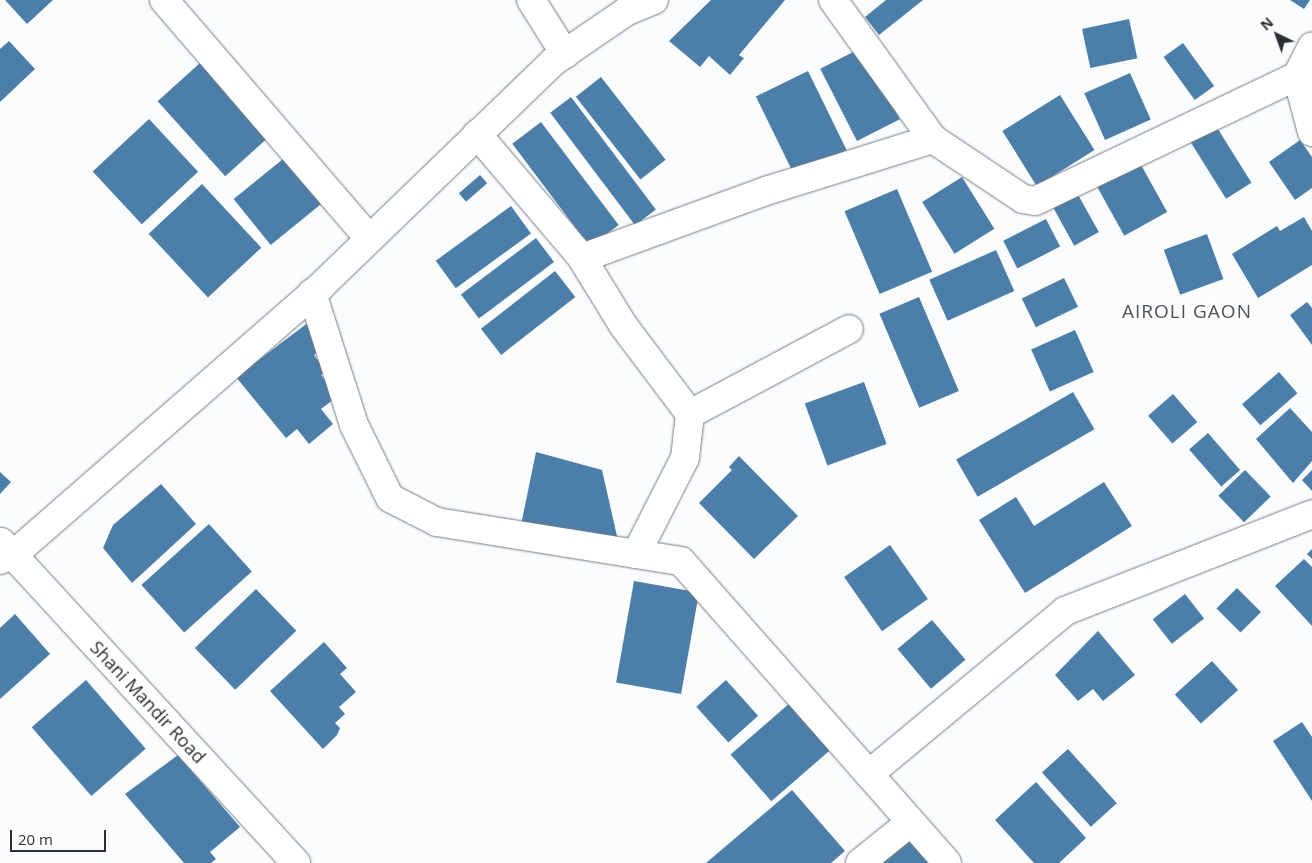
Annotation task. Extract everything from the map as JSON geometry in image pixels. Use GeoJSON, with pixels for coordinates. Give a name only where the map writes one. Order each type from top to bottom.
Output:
{"type":"FeatureCollection","features":[{"type":"Feature","properties":{"kind":"street"},"geometry":{"type":"LineString","coordinates":[[164,0],[369,238]]}},
{"type":"Feature","properties":{"kind":"street"},"geometry":{"type":"LineString","coordinates":[[531,0],[565,54]]}},
{"type":"Feature","properties":{"kind":"street"},"geometry":{"type":"LineString","coordinates":[[4,552],[312,293],[477,134],[565,54],[628,11],[654,0]]}},
{"type":"Feature","properties":{"kind":"street"},"geometry":{"type":"LineString","coordinates":[[833,0],[933,139],[1023,199],[1035,201],[1297,76],[1312,47]]}},
{"type":"Feature","properties":{"kind":"street"},"geometry":{"type":"LineString","coordinates":[[1297,76],[1312,132]]}},
{"type":"Feature","properties":{"kind":"street"},"geometry":{"type":"LineString","coordinates":[[477,134],[582,258],[623,325],[690,414],[685,458],[636,554]]}},
{"type":"Feature","properties":{"kind":"street"},"geometry":{"type":"LineString","coordinates":[[582,258],[769,190],[933,139]]}},
{"type":"Feature","properties":{"kind":"street"},"geometry":{"type":"LineString","coordinates":[[312,293],[354,425],[390,498],[437,522],[681,561],[947,863]]}},
{"type":"Feature","properties":{"kind":"street"},"geometry":{"type":"LineString","coordinates":[[690,414],[850,329]]}},
{"type":"Feature","properties":{"kind":"street"},"geometry":{"type":"LineString","coordinates":[[868,774],[1065,611],[1312,514]]}},
{"type":"Feature","properties":{"kind":"street","name":"Shani Mandir Road"},"geometry":{"type":"LineString","coordinates":[[4,552],[281,858]]}},
{"type":"Feature","properties":{"kind":"street"},"geometry":{"type":"LineString","coordinates":[[860,863],[911,822]]}},
{"type":"Feature","properties":{"kind":"building"},"geometry":{"type":"Polygon","coordinates":[[[5,0],[53,0],[27,24],[5,0]]]}},
{"type":"Feature","properties":{"kind":"building"},"geometry":{"type":"Polygon","coordinates":[[[711,0],[785,0],[739,55],[744,58],[730,75],[709,56],[700,67],[669,41],[711,0]]]}},
{"type":"Feature","properties":{"kind":"building"},"geometry":{"type":"Polygon","coordinates":[[[886,0],[923,0],[879,35],[865,17],[886,0]]]}},
{"type":"Feature","properties":{"kind":"building"},"geometry":{"type":"Polygon","coordinates":[[[1290,0],[1310,0],[1304,9],[1290,0]]]}},
{"type":"Feature","properties":{"kind":"building"},"geometry":{"type":"Polygon","coordinates":[[[1129,19],[1137,58],[1090,68],[1082,29],[1129,19]]]}},
{"type":"Feature","properties":{"kind":"building"},"geometry":{"type":"Polygon","coordinates":[[[9,41],[35,69],[0,102],[0,49],[9,41]]]}},
{"type":"Feature","properties":{"kind":"building"},"geometry":{"type":"Polygon","coordinates":[[[1183,43],[1214,86],[1195,100],[1164,57],[1183,43]]]}},
{"type":"Feature","properties":{"kind":"building"},"geometry":{"type":"Polygon","coordinates":[[[863,47],[900,119],[857,141],[820,69],[863,47]]]}},
{"type":"Feature","properties":{"kind":"building"},"geometry":{"type":"Polygon","coordinates":[[[200,63],[268,138],[225,176],[158,101],[200,63]]]}},
{"type":"Feature","properties":{"kind":"building"},"geometry":{"type":"Polygon","coordinates":[[[808,71],[847,150],[794,176],[756,96],[808,71]]]}},
{"type":"Feature","properties":{"kind":"building"},"geometry":{"type":"Polygon","coordinates":[[[1130,73],[1151,120],[1105,140],[1084,93],[1130,73]]]}},
{"type":"Feature","properties":{"kind":"building"},"geometry":{"type":"Polygon","coordinates":[[[601,77],[666,160],[640,179],[576,97],[601,77]]]}},
{"type":"Feature","properties":{"kind":"building"},"geometry":{"type":"Polygon","coordinates":[[[1060,95],[1094,150],[1037,186],[1002,131],[1060,95]]]}},
{"type":"Feature","properties":{"kind":"building"},"geometry":{"type":"Polygon","coordinates":[[[571,97],[656,210],[635,225],[550,113],[571,97]]]}},
{"type":"Feature","properties":{"kind":"building"},"geometry":{"type":"Polygon","coordinates":[[[149,119],[198,172],[142,224],[93,172],[149,119]]]}},
{"type":"Feature","properties":{"kind":"building"},"geometry":{"type":"Polygon","coordinates":[[[541,122],[619,225],[590,247],[512,144],[541,122]]]}},
{"type":"Feature","properties":{"kind":"building"},"geometry":{"type":"Polygon","coordinates":[[[1216,126],[1252,183],[1226,199],[1191,142],[1216,126]]]}},
{"type":"Feature","properties":{"kind":"building"},"geometry":{"type":"Polygon","coordinates":[[[1300,140],[1312,157],[1312,188],[1295,200],[1269,162],[1300,140]]]}},
{"type":"Feature","properties":{"kind":"building"},"geometry":{"type":"Polygon","coordinates":[[[288,155],[325,201],[271,245],[234,199],[288,155]]]}},
{"type":"Feature","properties":{"kind":"building"},"geometry":{"type":"Polygon","coordinates":[[[1140,163],[1167,212],[1124,236],[1097,187],[1140,163]]]}},
{"type":"Feature","properties":{"kind":"building"},"geometry":{"type":"Polygon","coordinates":[[[480,175],[487,183],[466,202],[459,193],[480,175]]]}},
{"type":"Feature","properties":{"kind":"building"},"geometry":{"type":"Polygon","coordinates":[[[962,177],[994,229],[954,254],[922,202],[962,177]]]}},
{"type":"Feature","properties":{"kind":"building"},"geometry":{"type":"Polygon","coordinates":[[[202,184],[261,248],[208,297],[149,234],[202,184]]]}},
{"type":"Feature","properties":{"kind":"building"},"geometry":{"type":"Polygon","coordinates":[[[897,189],[932,272],[880,294],[845,211],[897,189]]]}},
{"type":"Feature","properties":{"kind":"building"},"geometry":{"type":"Polygon","coordinates":[[[1076,191],[1099,232],[1074,246],[1052,205],[1076,191]]]}},
{"type":"Feature","properties":{"kind":"building"},"geometry":{"type":"Polygon","coordinates":[[[511,206],[531,234],[456,288],[436,261],[511,206]]]}},
{"type":"Feature","properties":{"kind":"building"},"geometry":{"type":"Polygon","coordinates":[[[1304,217],[1312,231],[1312,265],[1258,298],[1232,254],[1277,226],[1280,231],[1304,217]]]}},
{"type":"Feature","properties":{"kind":"building"},"geometry":{"type":"Polygon","coordinates":[[[1046,219],[1060,247],[1017,268],[1003,241],[1046,219]]]}},
{"type":"Feature","properties":{"kind":"building"},"geometry":{"type":"Polygon","coordinates":[[[1207,234],[1223,279],[1180,295],[1164,250],[1207,234]]]}},
{"type":"Feature","properties":{"kind":"building"},"geometry":{"type":"Polygon","coordinates":[[[536,238],[554,262],[479,319],[461,295],[536,238]]]}},
{"type":"Feature","properties":{"kind":"building"},"geometry":{"type":"Polygon","coordinates":[[[996,250],[1014,291],[948,321],[929,280],[996,250]]]}},
{"type":"Feature","properties":{"kind":"building"},"geometry":{"type":"Polygon","coordinates":[[[555,271],[575,297],[501,355],[481,329],[555,271]]]}},
{"type":"Feature","properties":{"kind":"building"},"geometry":{"type":"Polygon","coordinates":[[[1064,278],[1078,307],[1036,327],[1022,299],[1064,278]]]}},
{"type":"Feature","properties":{"kind":"building"},"geometry":{"type":"Polygon","coordinates":[[[919,297],[959,391],[919,408],[879,314],[919,297]]]}},
{"type":"Feature","properties":{"kind":"building"},"geometry":{"type":"Polygon","coordinates":[[[1307,302],[1312,308],[1312,345],[1290,315],[1307,302]]]}},
{"type":"Feature","properties":{"kind":"building"},"geometry":{"type":"Polygon","coordinates":[[[309,322],[327,344],[314,355],[326,371],[321,375],[338,396],[321,409],[333,424],[309,444],[297,429],[286,438],[236,377],[309,322]]]}},
{"type":"Feature","properties":{"kind":"building"},"geometry":{"type":"Polygon","coordinates":[[[1075,330],[1094,372],[1050,392],[1031,350],[1075,330]]]}},
{"type":"Feature","properties":{"kind":"building"},"geometry":{"type":"Polygon","coordinates":[[[1279,372],[1297,393],[1260,425],[1242,404],[1279,372]]]}},
{"type":"Feature","properties":{"kind":"building"},"geometry":{"type":"Polygon","coordinates":[[[864,382],[887,444],[827,466],[805,404],[864,382]]]}},
{"type":"Feature","properties":{"kind":"building"},"geometry":{"type":"Polygon","coordinates":[[[1073,392],[1094,429],[978,497],[956,460],[1073,392]]]}},
{"type":"Feature","properties":{"kind":"building"},"geometry":{"type":"Polygon","coordinates":[[[1173,394],[1197,422],[1172,444],[1148,416],[1173,394]]]}},
{"type":"Feature","properties":{"kind":"building"},"geometry":{"type":"Polygon","coordinates":[[[1290,408],[1312,432],[1312,461],[1293,483],[1256,439],[1290,408]]]}},
{"type":"Feature","properties":{"kind":"building"},"geometry":{"type":"Polygon","coordinates":[[[1208,433],[1240,470],[1221,486],[1189,449],[1208,433]]]}},
{"type":"Feature","properties":{"kind":"building"},"geometry":{"type":"Polygon","coordinates":[[[536,452],[602,470],[619,545],[521,525],[536,452]]]}},
{"type":"Feature","properties":{"kind":"building"},"geometry":{"type":"Polygon","coordinates":[[[739,456],[798,516],[754,559],[699,503],[732,470],[729,467],[739,456]]]}},
{"type":"Feature","properties":{"kind":"building"},"geometry":{"type":"Polygon","coordinates":[[[1245,470],[1271,497],[1244,522],[1218,496],[1245,470]]]}},
{"type":"Feature","properties":{"kind":"building"},"geometry":{"type":"Polygon","coordinates":[[[1312,470],[1312,491],[1302,480],[1312,470]]]}},
{"type":"Feature","properties":{"kind":"building"},"geometry":{"type":"Polygon","coordinates":[[[0,472],[11,482],[0,494],[0,472]]]}},
{"type":"Feature","properties":{"kind":"building"},"geometry":{"type":"Polygon","coordinates":[[[1104,482],[1132,526],[1025,593],[979,520],[1016,497],[1034,526],[1104,482]]]}},
{"type":"Feature","properties":{"kind":"building"},"geometry":{"type":"Polygon","coordinates":[[[161,484],[196,524],[132,583],[103,548],[113,525],[161,484]]]}},
{"type":"Feature","properties":{"kind":"building"},"geometry":{"type":"Polygon","coordinates":[[[209,524],[252,572],[184,632],[141,585],[209,524]]]}},
{"type":"Feature","properties":{"kind":"building"},"geometry":{"type":"Polygon","coordinates":[[[890,545],[928,599],[882,631],[844,577],[890,545]]]}},
{"type":"Feature","properties":{"kind":"building"},"geometry":{"type":"Polygon","coordinates":[[[1312,549],[1312,559],[1307,554],[1312,549]]]}},
{"type":"Feature","properties":{"kind":"building"},"geometry":{"type":"Polygon","coordinates":[[[1304,559],[1312,567],[1312,626],[1275,586],[1304,559]]]}},
{"type":"Feature","properties":{"kind":"building"},"geometry":{"type":"Polygon","coordinates":[[[634,581],[699,592],[681,694],[616,682],[634,581]]]}},
{"type":"Feature","properties":{"kind":"building"},"geometry":{"type":"Polygon","coordinates":[[[1237,588],[1261,612],[1241,633],[1216,609],[1237,588]]]}},
{"type":"Feature","properties":{"kind":"building"},"geometry":{"type":"Polygon","coordinates":[[[256,589],[296,631],[235,690],[195,648],[256,589]]]}},
{"type":"Feature","properties":{"kind":"building"},"geometry":{"type":"Polygon","coordinates":[[[1185,594],[1204,618],[1172,644],[1153,619],[1185,594]]]}},
{"type":"Feature","properties":{"kind":"building"},"geometry":{"type":"Polygon","coordinates":[[[15,614],[50,654],[0,699],[0,628],[15,614]]]}},
{"type":"Feature","properties":{"kind":"building"},"geometry":{"type":"Polygon","coordinates":[[[932,620],[965,660],[931,689],[898,649],[932,620]]]}},
{"type":"Feature","properties":{"kind":"building"},"geometry":{"type":"Polygon","coordinates":[[[1098,631],[1135,675],[1103,701],[1093,689],[1078,701],[1055,675],[1098,631]]]}},
{"type":"Feature","properties":{"kind":"building"},"geometry":{"type":"Polygon","coordinates":[[[324,642],[347,668],[340,674],[356,692],[339,707],[345,714],[335,723],[340,728],[337,735],[323,749],[270,691],[324,642]]]}},
{"type":"Feature","properties":{"kind":"building"},"geometry":{"type":"Polygon","coordinates":[[[1212,661],[1238,690],[1201,723],[1175,694],[1212,661]]]}},
{"type":"Feature","properties":{"kind":"building"},"geometry":{"type":"Polygon","coordinates":[[[86,680],[146,749],[91,796],[32,727],[86,680]]]}},
{"type":"Feature","properties":{"kind":"building"},"geometry":{"type":"Polygon","coordinates":[[[726,680],[758,716],[728,742],[696,707],[726,680]]]}},
{"type":"Feature","properties":{"kind":"building"},"geometry":{"type":"Polygon","coordinates":[[[791,702],[832,749],[771,801],[731,754],[791,702]]]}},
{"type":"Feature","properties":{"kind":"building"},"geometry":{"type":"Polygon","coordinates":[[[1302,722],[1312,737],[1312,801],[1273,741],[1302,722]]]}},
{"type":"Feature","properties":{"kind":"building"},"geometry":{"type":"Polygon","coordinates":[[[1068,749],[1117,803],[1091,827],[1042,772],[1068,749]]]}},
{"type":"Feature","properties":{"kind":"building"},"geometry":{"type":"Polygon","coordinates":[[[178,755],[240,827],[210,852],[216,859],[211,863],[184,863],[125,794],[178,755]]]}},
{"type":"Feature","properties":{"kind":"building"},"geometry":{"type":"Polygon","coordinates":[[[1036,782],[1086,838],[1059,863],[1034,863],[995,820],[1036,782]]]}},
{"type":"Feature","properties":{"kind":"building"},"geometry":{"type":"Polygon","coordinates":[[[792,790],[845,851],[831,863],[706,863],[792,790]]]}},
{"type":"Feature","properties":{"kind":"building"},"geometry":{"type":"Polygon","coordinates":[[[916,832],[941,863],[878,863],[916,832]]]}},
{"type":"Feature","properties":{"kind":"district","name":"AIROLI GAON"},"geometry":{"type":"Point","coordinates":[1187,312]}}]}
